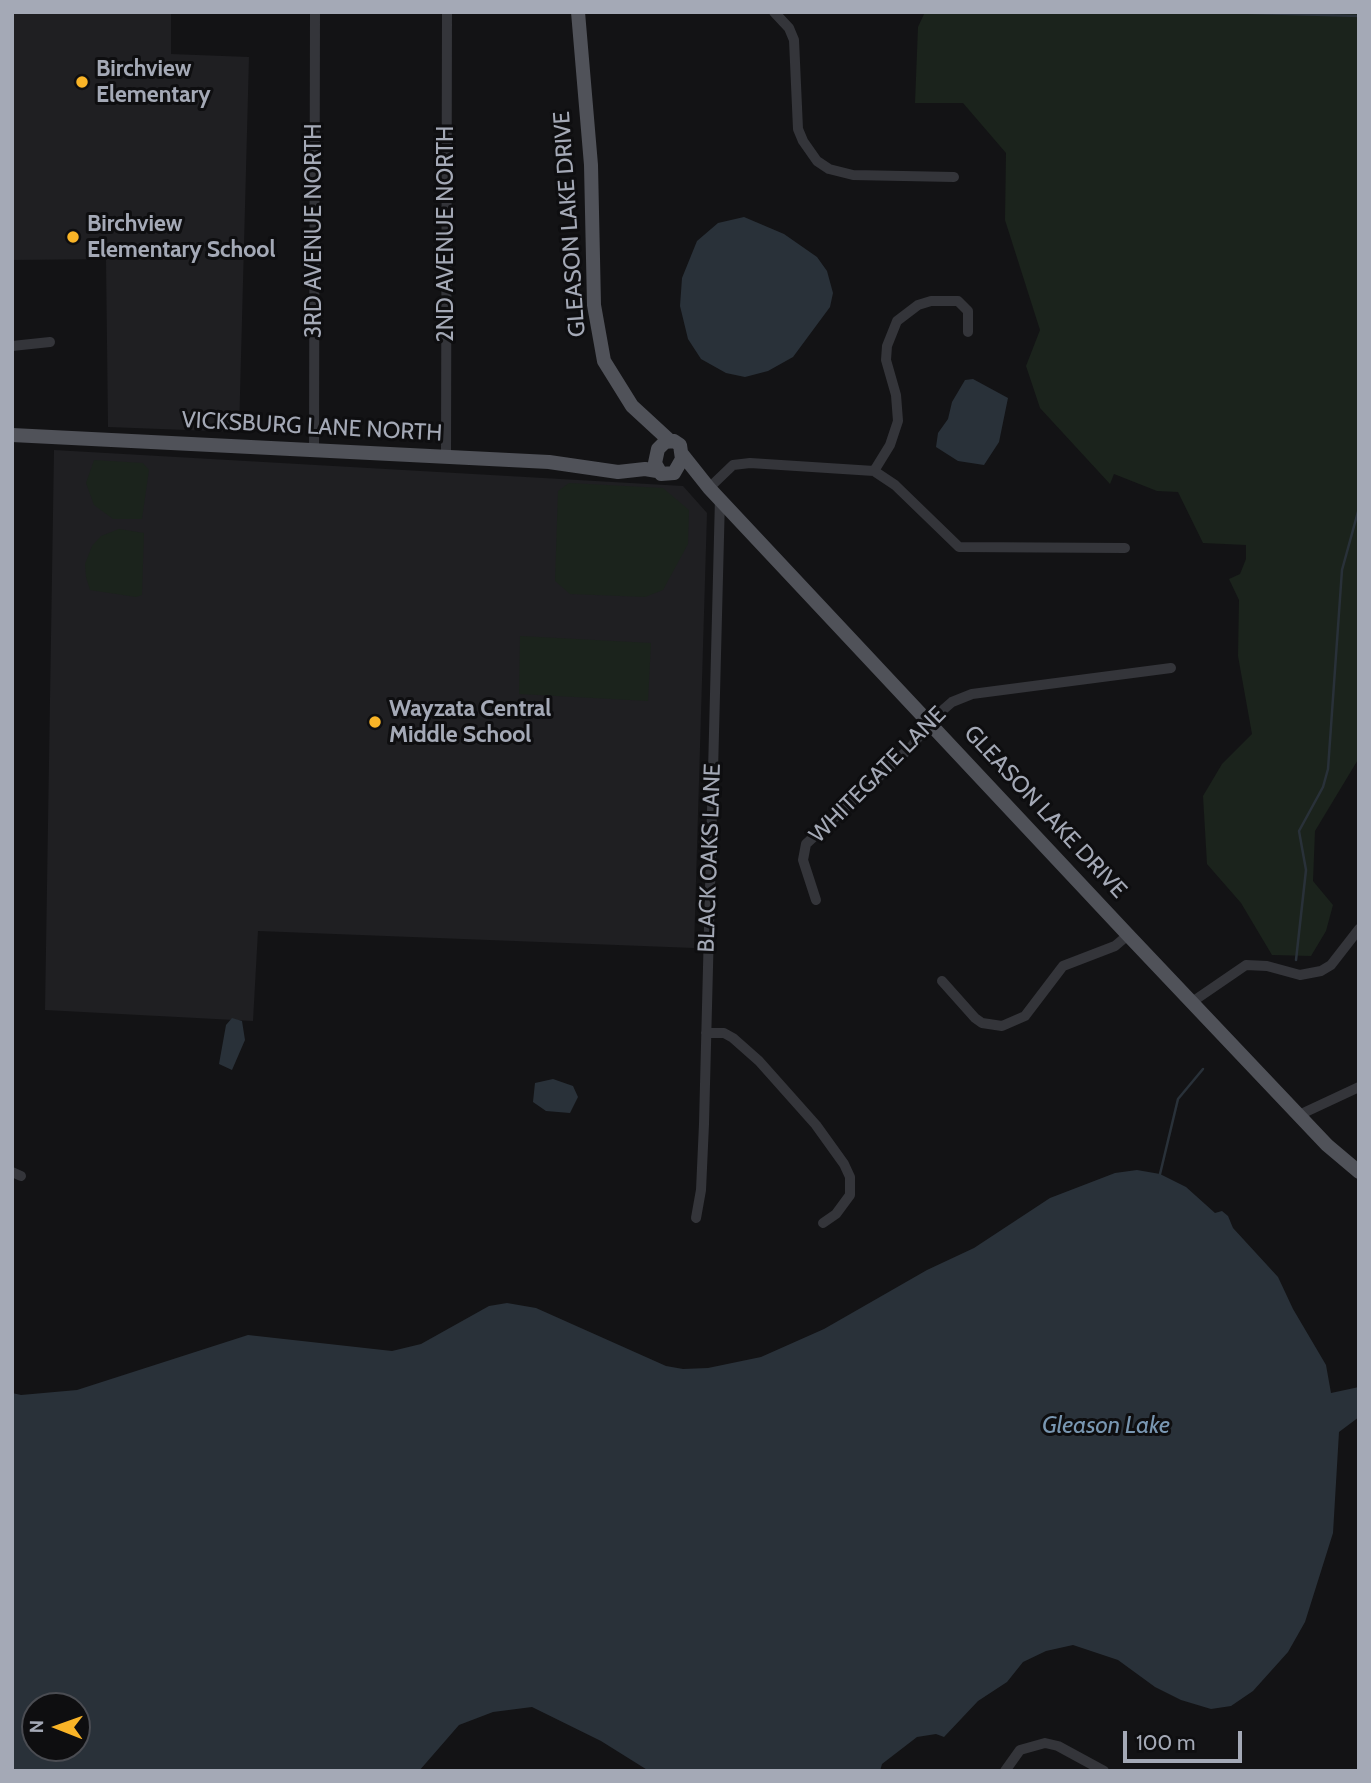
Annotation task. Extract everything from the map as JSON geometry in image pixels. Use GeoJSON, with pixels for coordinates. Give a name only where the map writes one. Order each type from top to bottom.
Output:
{"type":"FeatureCollection","features":[{"type":"Feature","properties":{"kind":"main road","name":"GLEASON LAKE DRIVE"},"geometry":{"type":"LineString","coordinates":[[578,12],[591,165],[594,306],[604,360],[632,406],[647,418],[665,443],[677,443],[682,454],[711,488],[1128,935],[1299,1115],[1359,1172]]}},
{"type":"Feature","properties":{"kind":"main road","name":"VICKSBURG LANE NORTH"},"geometry":{"type":"LineString","coordinates":[[12,435],[446,457],[609,469],[618,464],[656,465],[670,475],[677,470]]}},
{"type":"Feature","properties":{"kind":"main road"},"geometry":{"type":"LineString","coordinates":[[656,465],[665,443]]}},
{"type":"Feature","properties":{"kind":"main road"},"geometry":{"type":"LineString","coordinates":[[677,470],[682,454]]}},
{"type":"Feature","properties":{"kind":"main road","name":"GLEASON LAKE DRIVE"},"geometry":{"type":"LineString","coordinates":[[677,470],[711,488]]}},
{"type":"Feature","properties":{"kind":"street","name":"3RD AVENUE NORTH"},"geometry":{"type":"LineString","coordinates":[[314,450],[315,12]]}},
{"type":"Feature","properties":{"kind":"street","name":"2ND AVENUE NORTH"},"geometry":{"type":"LineString","coordinates":[[446,457],[447,12]]}},
{"type":"Feature","properties":{"kind":"street"},"geometry":{"type":"LineString","coordinates":[[774,12],[789,28],[794,40],[798,129],[817,162],[828,169],[853,175],[954,177]]}},
{"type":"Feature","properties":{"kind":"street"},"geometry":{"type":"LineString","coordinates":[[874,471],[890,445],[898,421],[896,396],[886,360],[887,346],[897,321],[918,305],[931,300],[958,301],[968,311],[968,332]]}},
{"type":"Feature","properties":{"kind":"street"},"geometry":{"type":"LineString","coordinates":[[12,346],[50,342]]}},
{"type":"Feature","properties":{"kind":"street"},"geometry":{"type":"LineString","coordinates":[[711,488],[733,465],[750,463],[874,471],[895,485],[959,547],[1125,548]]}},
{"type":"Feature","properties":{"kind":"street","name":"BLACK OAKS LANE"},"geometry":{"type":"LineString","coordinates":[[695,1218],[701,1190],[706,1033],[711,488]]}},
{"type":"Feature","properties":{"kind":"street","name":"WHITEGATE LANE"},"geometry":{"type":"LineString","coordinates":[[816,900],[803,860],[806,844],[912,746],[929,722],[952,702],[972,694],[1171,668]]}},
{"type":"Feature","properties":{"kind":"street"},"geometry":{"type":"LineString","coordinates":[[1192,1002],[1246,965],[1267,965],[1300,975],[1321,971],[1331,965],[1359,929]]}},
{"type":"Feature","properties":{"kind":"street"},"geometry":{"type":"LineString","coordinates":[[942,981],[975,1018],[982,1023],[1002,1026],[1025,1016],[1063,966],[1073,959],[1115,946],[1128,935]]}},
{"type":"Feature","properties":{"kind":"street"},"geometry":{"type":"LineString","coordinates":[[706,1033],[724,1034],[733,1038],[759,1061],[816,1125],[844,1164],[850,1178],[850,1195],[836,1214],[822,1223]]}},
{"type":"Feature","properties":{"kind":"street"},"geometry":{"type":"LineString","coordinates":[[1299,1115],[1359,1087]]}},
{"type":"Feature","properties":{"kind":"street"},"geometry":{"type":"LineString","coordinates":[[1005,1771],[1020,1750],[1045,1742],[1058,1746],[1104,1771]]}},
{"type":"Feature","properties":{"kind":"shaded area","name":"Birchview Elementary School"},"geometry":{"type":"Polygon","coordinates":[[[12,12],[171,12],[171,54],[249,57],[239,432],[108,427],[106,259],[12,260],[12,12]]]}},
{"type":"Feature","properties":{"kind":"shaded area"},"geometry":{"type":"Polygon","coordinates":[[[925,12],[1359,12],[1359,758],[1315,831],[1313,881],[1333,905],[1326,931],[1311,956],[1272,955],[1241,903],[1207,864],[1203,796],[1222,764],[1252,734],[1238,656],[1239,600],[1229,579],[1240,574],[1246,559],[1246,545],[1203,543],[1178,492],[1157,491],[1114,474],[1110,484],[1040,408],[1026,366],[1040,330],[1005,220],[1006,153],[963,103],[915,103],[918,27],[925,12]]]}},
{"type":"Feature","properties":{"kind":"shaded area","name":"Wayzata Central Middle School"},"geometry":{"type":"Polygon","coordinates":[[[54,450],[683,486],[707,513],[694,948],[258,931],[253,1021],[45,1010],[54,450]]]}},
{"type":"Feature","properties":{"kind":"shaded area"},"geometry":{"type":"Polygon","coordinates":[[[94,460],[143,463],[149,470],[142,519],[113,519],[94,505],[86,483],[94,460]]]}},
{"type":"Feature","properties":{"kind":"shaded area"},"geometry":{"type":"Polygon","coordinates":[[[569,483],[663,488],[689,510],[688,544],[663,590],[645,597],[570,594],[555,581],[558,491],[569,483]]]}},
{"type":"Feature","properties":{"kind":"shaded area"},"geometry":{"type":"Polygon","coordinates":[[[119,529],[144,533],[142,595],[136,597],[90,590],[86,577],[85,564],[92,546],[101,536],[119,529]]]}},
{"type":"Feature","properties":{"kind":"shaded area"},"geometry":{"type":"Polygon","coordinates":[[[520,636],[651,643],[648,701],[519,694],[520,636]]]}},
{"type":"Feature","properties":{"kind":"water"},"geometry":{"type":"Polygon","coordinates":[[[744,217],[784,234],[817,257],[827,271],[833,293],[830,307],[793,357],[768,371],[745,377],[726,373],[701,359],[688,339],[680,306],[682,278],[697,241],[718,223],[744,217]]]}},
{"type":"Feature","properties":{"kind":"water"},"geometry":{"type":"Polygon","coordinates":[[[973,379],[1008,398],[999,442],[984,465],[958,461],[936,447],[938,433],[948,419],[952,402],[965,380],[973,379]]]}},
{"type":"Feature","properties":{"kind":"water"},"geometry":{"type":"Polygon","coordinates":[[[232,1018],[242,1021],[245,1040],[232,1070],[219,1064],[226,1025],[232,1018]]]}},
{"type":"Feature","properties":{"kind":"water"},"geometry":{"type":"Polygon","coordinates":[[[553,1079],[573,1086],[578,1097],[570,1113],[546,1111],[533,1102],[535,1083],[553,1079]]]}},
{"type":"Feature","properties":{"kind":"water","name":"Gleason Lake"},"geometry":{"type":"Polygon","coordinates":[[[1137,1170],[1160,1174],[1186,1187],[1215,1213],[1222,1211],[1228,1216],[1233,1228],[1278,1277],[1293,1309],[1326,1365],[1331,1393],[1359,1387],[1359,1417],[1339,1432],[1333,1533],[1305,1622],[1288,1652],[1253,1691],[1231,1706],[1211,1709],[1181,1700],[1155,1687],[1118,1660],[1073,1645],[1046,1651],[1023,1662],[1007,1682],[978,1701],[944,1737],[936,1734],[917,1737],[882,1764],[880,1771],[649,1771],[601,1741],[532,1707],[493,1712],[459,1725],[419,1771],[12,1771],[12,1393],[21,1395],[77,1390],[248,1335],[392,1351],[421,1344],[489,1306],[507,1303],[536,1308],[666,1366],[683,1369],[708,1368],[761,1357],[824,1329],[927,1270],[974,1248],[1050,1198],[1115,1173],[1137,1170]]]}},
{"type":"Feature","properties":{"kind":"waterway"},"geometry":{"type":"LineString","coordinates":[[1220,12],[1359,16]]}},
{"type":"Feature","properties":{"kind":"waterway"},"geometry":{"type":"LineString","coordinates":[[1296,960],[1306,870],[1299,831],[1323,787],[1328,769],[1342,570],[1359,508]]}},
{"type":"Feature","properties":{"kind":"waterway"},"geometry":{"type":"LineString","coordinates":[[1160,1174],[1178,1099],[1203,1069]]}},
{"type":"Feature","properties":{"kind":"place","name":"Birchview Elementary"},"geometry":{"type":"Point","coordinates":[82,82]}},
{"type":"Feature","properties":{"kind":"place","name":"Birchview Elementary School"},"geometry":{"type":"Point","coordinates":[73,237]}},
{"type":"Feature","properties":{"kind":"place","name":"Wayzata Central Middle School"},"geometry":{"type":"Point","coordinates":[375,722]}}]}
